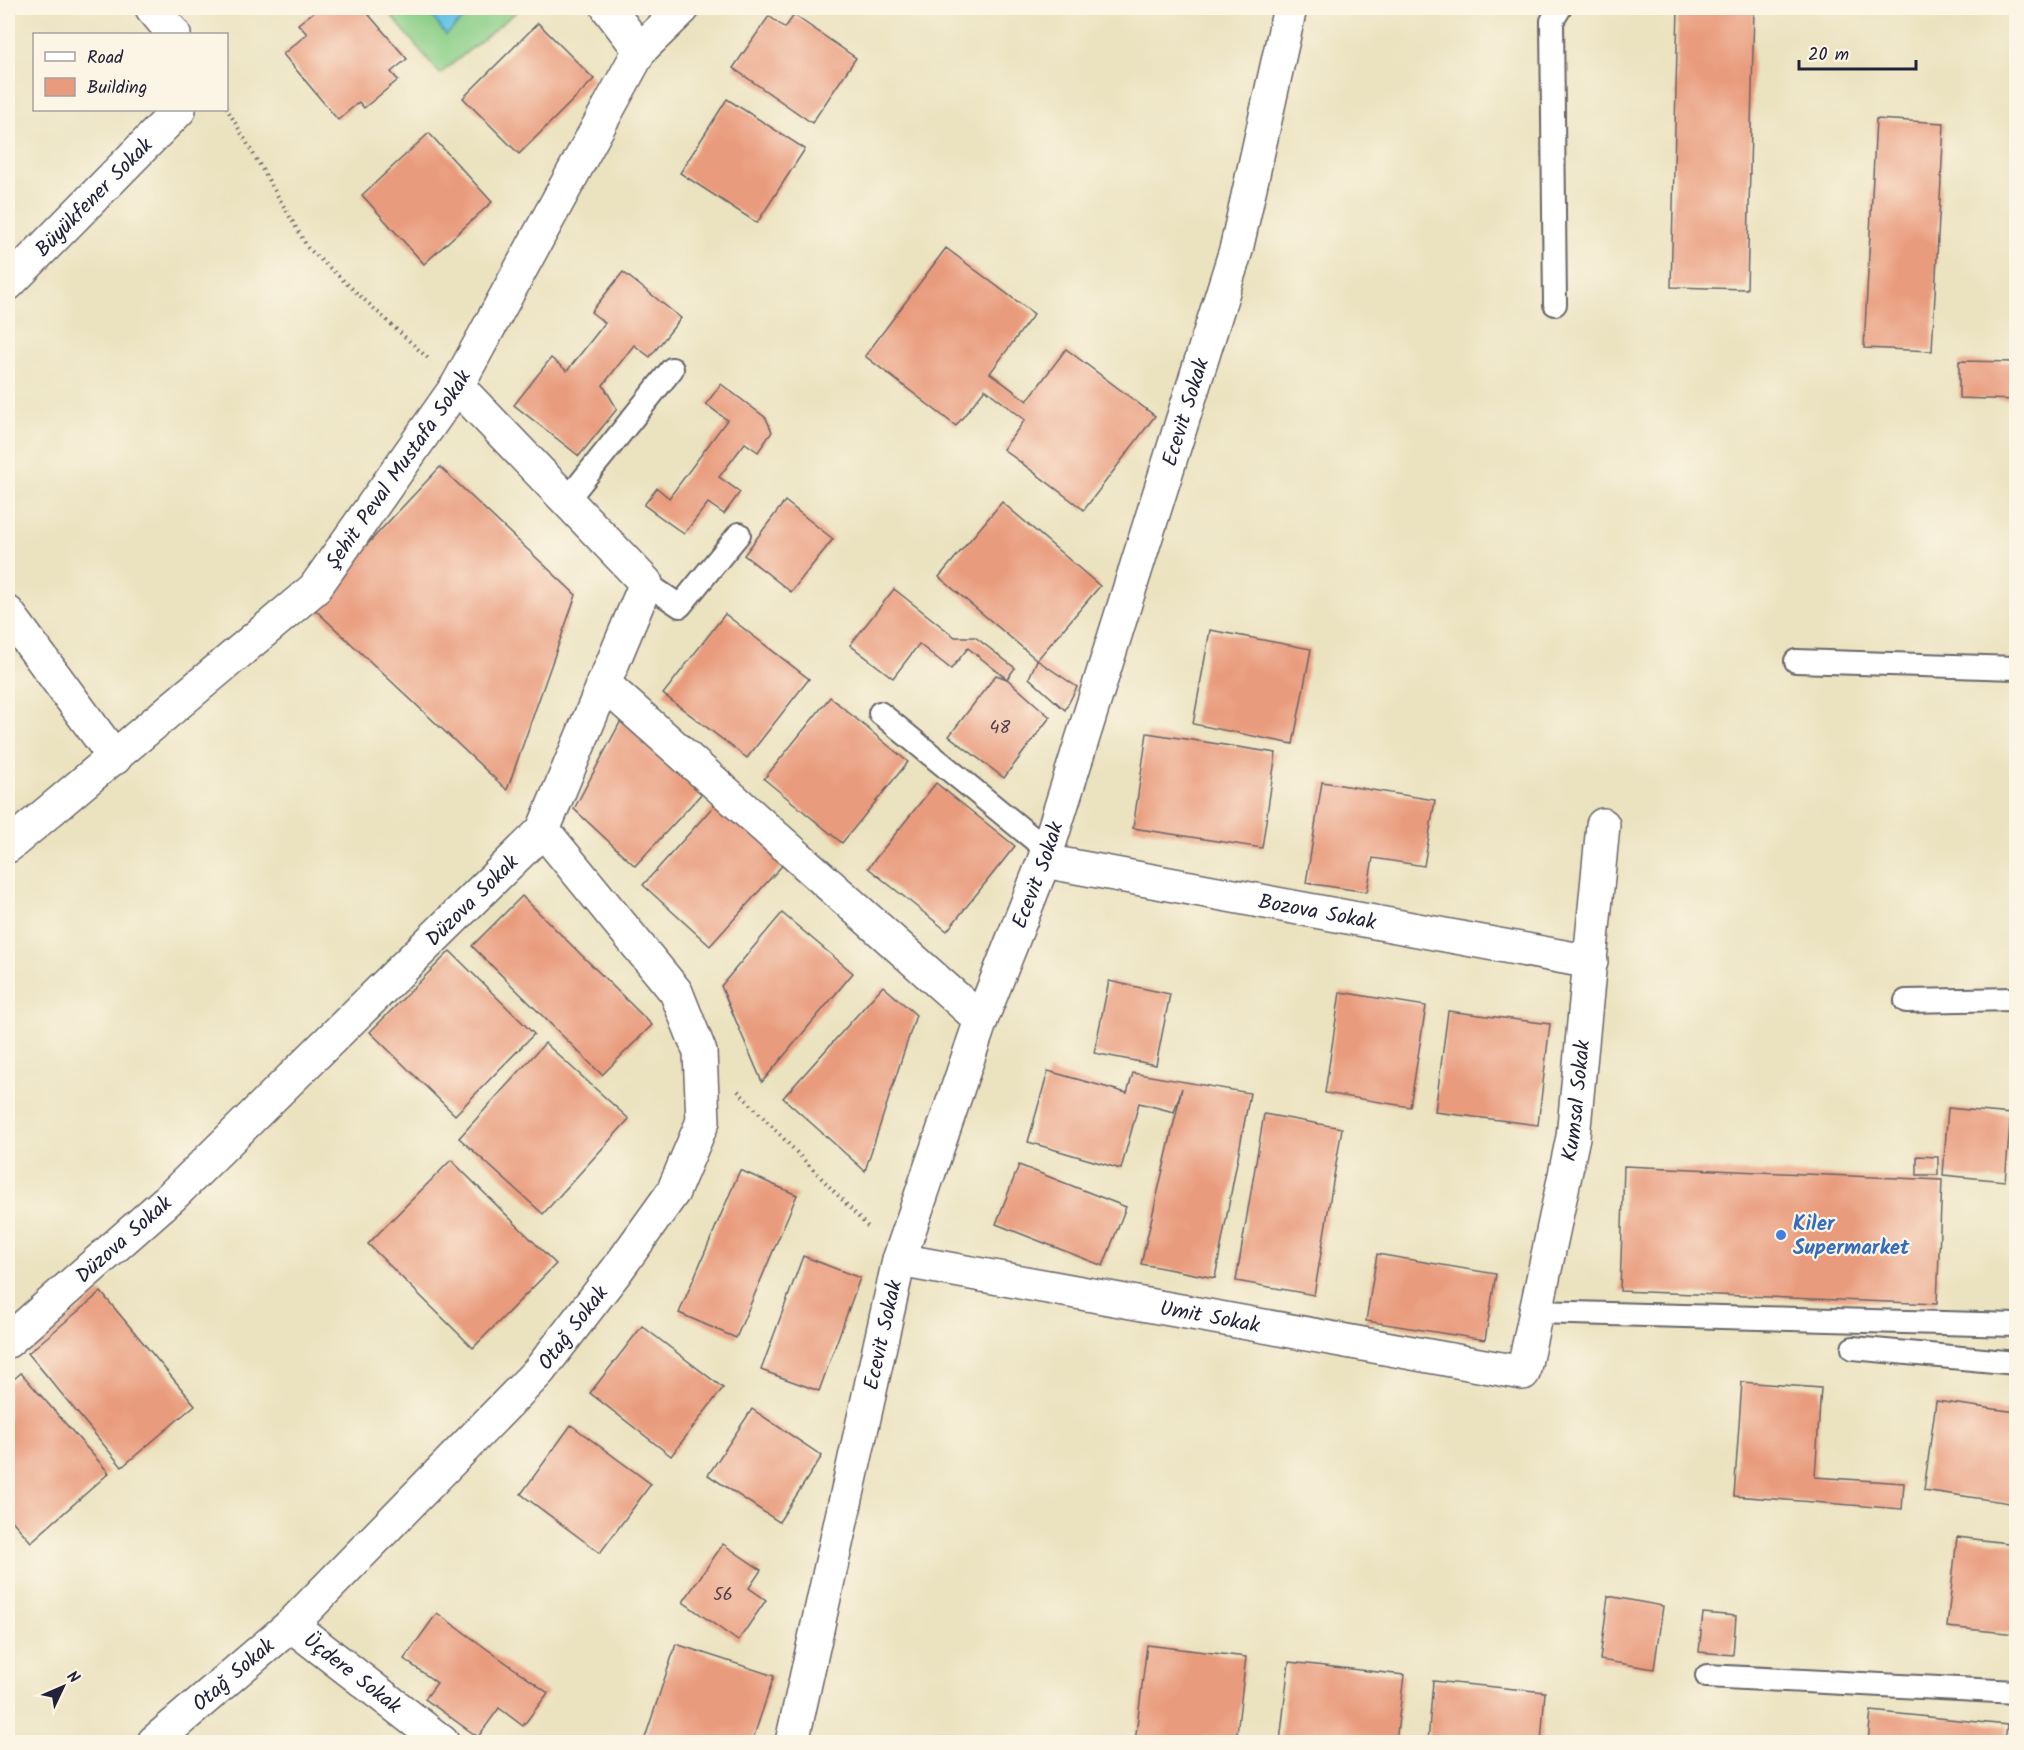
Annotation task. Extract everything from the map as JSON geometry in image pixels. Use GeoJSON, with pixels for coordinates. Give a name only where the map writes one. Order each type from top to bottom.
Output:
{"type":"FeatureCollection","features":[{"type":"Feature","properties":{"kind":"street"},"geometry":{"type":"LineString","coordinates":[[152,8],[173,33]]}},
{"type":"Feature","properties":{"kind":"street"},"geometry":{"type":"LineString","coordinates":[[608,8],[640,50]]}},
{"type":"Feature","properties":{"kind":"street","name":"Şehit Peval Mustafa Sokak"},"geometry":{"type":"LineString","coordinates":[[8,846],[115,759],[314,589],[457,386],[640,50],[683,8]]}},
{"type":"Feature","properties":{"kind":"street","name":"Ecevit Sokak"},"geometry":{"type":"LineString","coordinates":[[792,1743],[899,1260],[981,1020],[1045,855],[1236,250],[1290,8]]}},
{"type":"Feature","properties":{"kind":"street","name":"Büyükfener Sokak"},"geometry":{"type":"LineString","coordinates":[[8,284],[178,111]]}},
{"type":"Feature","properties":{"kind":"street"},"geometry":{"type":"LineString","coordinates":[[457,386],[646,583]]}},
{"type":"Feature","properties":{"kind":"street","name":"Düzova Sokak"},"geometry":{"type":"LineString","coordinates":[[8,1341],[171,1197],[543,830],[646,583]]}},
{"type":"Feature","properties":{"kind":"street"},"geometry":{"type":"LineString","coordinates":[[8,613],[115,759]]}},
{"type":"Feature","properties":{"kind":"street"},"geometry":{"type":"LineString","coordinates":[[603,683],[981,1020]]}},
{"type":"Feature","properties":{"kind":"street","name":"Kumsal Sokak"},"geometry":{"type":"LineString","coordinates":[[1522,1373],[1573,1137],[1603,825]]}},
{"type":"Feature","properties":{"kind":"street","name":"Otağ Sokak"},"geometry":{"type":"LineString","coordinates":[[154,1743],[291,1625],[539,1371],[617,1270],[673,1192],[703,1121],[700,1052],[676,992],[543,830]]}},
{"type":"Feature","properties":{"kind":"street","name":"Bozova Sokak"},"geometry":{"type":"LineString","coordinates":[[1045,855],[1591,962]]}},
{"type":"Feature","properties":{"kind":"street","name":"Umit Sokak"},"geometry":{"type":"LineString","coordinates":[[899,1260],[1522,1373]]}},
{"type":"Feature","properties":{"kind":"street","name":"Üçdere Sokak"},"geometry":{"type":"LineString","coordinates":[[291,1625],[442,1743]]}},
{"type":"Feature","properties":{"kind":"lane"},"geometry":{"type":"LineString","coordinates":[[1555,304],[1552,21],[1560,8]]}},
{"type":"Feature","properties":{"kind":"lane"},"geometry":{"type":"LineString","coordinates":[[567,500],[672,369]]}},
{"type":"Feature","properties":{"kind":"lane"},"geometry":{"type":"LineString","coordinates":[[646,583],[680,606],[739,534]]}},
{"type":"Feature","properties":{"kind":"lane"},"geometry":{"type":"LineString","coordinates":[[1796,661],[2016,668]]}},
{"type":"Feature","properties":{"kind":"lane"},"geometry":{"type":"LineString","coordinates":[[880,713],[1045,855]]}},
{"type":"Feature","properties":{"kind":"lane"},"geometry":{"type":"LineString","coordinates":[[1906,1001],[2016,999]]}},
{"type":"Feature","properties":{"kind":"lane"},"geometry":{"type":"LineString","coordinates":[[1535,1312],[2016,1325]]}},
{"type":"Feature","properties":{"kind":"lane"},"geometry":{"type":"LineString","coordinates":[[1853,1348],[2016,1363]]}},
{"type":"Feature","properties":{"kind":"lane"},"geometry":{"type":"LineString","coordinates":[[1707,1676],[2016,1692]]}},
{"type":"Feature","properties":{"kind":"path"},"geometry":{"type":"LineString","coordinates":[[228,110],[308,248],[457,386]]}},
{"type":"Feature","properties":{"kind":"path"},"geometry":{"type":"LineString","coordinates":[[700,1052],[899,1260]]}},
{"type":"Feature","properties":{"kind":"green space"},"geometry":{"type":"Polygon","coordinates":[[[385,8],[521,8],[440,74],[385,8]]]}},
{"type":"Feature","properties":{"kind":"water"},"geometry":{"type":"Polygon","coordinates":[[[426,8],[475,8],[446,35],[426,8]]]}},
{"type":"Feature","properties":{"kind":"building"},"geometry":{"type":"Polygon","coordinates":[[[319,8],[363,8],[407,59],[391,72],[398,80],[364,108],[359,102],[338,120],[283,54],[307,34],[298,24],[319,8]]]}},
{"type":"Feature","properties":{"kind":"building"},"geometry":{"type":"Polygon","coordinates":[[[1678,8],[1754,8],[1747,289],[1671,287],[1678,8]]]}},
{"type":"Feature","properties":{"kind":"building"},"geometry":{"type":"Polygon","coordinates":[[[794,15],[856,58],[812,123],[733,68],[769,16],[785,28],[794,15]]]}},
{"type":"Feature","properties":{"kind":"building"},"geometry":{"type":"Polygon","coordinates":[[[538,23],[594,79],[519,154],[463,98],[538,23]]]}},
{"type":"Feature","properties":{"kind":"building"},"geometry":{"type":"Polygon","coordinates":[[[727,99],[805,149],[757,223],[680,173],[727,99]]]}},
{"type":"Feature","properties":{"kind":"building"},"geometry":{"type":"Polygon","coordinates":[[[1876,119],[1944,123],[1932,351],[1864,348],[1876,119]]]}},
{"type":"Feature","properties":{"kind":"building"},"geometry":{"type":"Polygon","coordinates":[[[429,133],[492,202],[424,264],[362,195],[429,133]]]}},
{"type":"Feature","properties":{"kind":"building"},"geometry":{"type":"Polygon","coordinates":[[[946,248],[1034,314],[990,373],[1027,401],[1066,349],[1155,416],[1084,510],[1003,449],[1025,420],[985,389],[956,426],[865,356],[946,248]]]}},
{"type":"Feature","properties":{"kind":"building"},"geometry":{"type":"Polygon","coordinates":[[[623,272],[681,318],[650,357],[634,345],[603,385],[617,409],[579,456],[514,405],[551,358],[567,371],[605,323],[591,312],[623,272]]]}},
{"type":"Feature","properties":{"kind":"building"},"geometry":{"type":"Polygon","coordinates":[[[1959,361],[2016,362],[2016,400],[1959,398],[1959,361]]]}},
{"type":"Feature","properties":{"kind":"building"},"geometry":{"type":"Polygon","coordinates":[[[721,384],[766,418],[772,432],[758,452],[745,443],[719,477],[740,492],[724,514],[708,503],[684,534],[644,505],[657,488],[669,498],[727,420],[706,404],[721,384]]]}},
{"type":"Feature","properties":{"kind":"building"},"geometry":{"type":"Polygon","coordinates":[[[440,467],[576,595],[507,790],[310,605],[440,467]]]}},
{"type":"Feature","properties":{"kind":"building"},"geometry":{"type":"Polygon","coordinates":[[[785,501],[833,539],[791,592],[744,555],[785,501]]]}},
{"type":"Feature","properties":{"kind":"building"},"geometry":{"type":"Polygon","coordinates":[[[1002,502],[1100,586],[1037,660],[939,577],[1002,502]]]}},
{"type":"Feature","properties":{"kind":"building"},"geometry":{"type":"Polygon","coordinates":[[[894,589],[955,637],[975,637],[1015,668],[1007,679],[968,648],[951,669],[919,644],[893,678],[850,645],[894,589]]]}},
{"type":"Feature","properties":{"kind":"building"},"geometry":{"type":"Polygon","coordinates":[[[725,614],[809,679],[747,758],[663,694],[725,614]]]}},
{"type":"Feature","properties":{"kind":"building"},"geometry":{"type":"Polygon","coordinates":[[[1210,630],[1311,649],[1293,744],[1193,724],[1210,630]]]}},
{"type":"Feature","properties":{"kind":"building"},"geometry":{"type":"Polygon","coordinates":[[[1037,660],[1077,687],[1065,710],[1029,678],[1037,660]]]}},
{"type":"Feature","properties":{"kind":"building"},"geometry":{"type":"Polygon","coordinates":[[[996,675],[1007,679],[1050,717],[1004,778],[949,736],[996,675]]]}},
{"type":"Feature","properties":{"kind":"building"},"geometry":{"type":"Polygon","coordinates":[[[830,697],[908,762],[842,843],[764,779],[830,697]]]}},
{"type":"Feature","properties":{"kind":"building"},"geometry":{"type":"Polygon","coordinates":[[[623,717],[704,791],[635,866],[574,809],[623,717]]]}},
{"type":"Feature","properties":{"kind":"building"},"geometry":{"type":"Polygon","coordinates":[[[1147,733],[1276,753],[1262,848],[1133,828],[1147,733]]]}},
{"type":"Feature","properties":{"kind":"building"},"geometry":{"type":"Polygon","coordinates":[[[1322,782],[1435,800],[1424,866],[1373,858],[1367,892],[1306,883],[1322,782]]]}},
{"type":"Feature","properties":{"kind":"building"},"geometry":{"type":"Polygon","coordinates":[[[936,783],[1015,846],[947,931],[868,868],[936,783]]]}},
{"type":"Feature","properties":{"kind":"building"},"geometry":{"type":"Polygon","coordinates":[[[719,800],[787,860],[710,946],[643,885],[719,800]]]}},
{"type":"Feature","properties":{"kind":"building"},"geometry":{"type":"Polygon","coordinates":[[[522,896],[652,1025],[602,1075],[472,946],[522,896]]]}},
{"type":"Feature","properties":{"kind":"building"},"geometry":{"type":"Polygon","coordinates":[[[782,913],[853,973],[762,1082],[721,986],[782,913]]]}},
{"type":"Feature","properties":{"kind":"building"},"geometry":{"type":"Polygon","coordinates":[[[450,951],[534,1034],[455,1115],[370,1032],[450,951]]]}},
{"type":"Feature","properties":{"kind":"building"},"geometry":{"type":"Polygon","coordinates":[[[1109,981],[1170,994],[1156,1065],[1094,1053],[1109,981]]]}},
{"type":"Feature","properties":{"kind":"building"},"geometry":{"type":"Polygon","coordinates":[[[883,986],[916,1015],[865,1171],[783,1098],[883,986]]]}},
{"type":"Feature","properties":{"kind":"building"},"geometry":{"type":"Polygon","coordinates":[[[1340,992],[1426,1006],[1410,1107],[1325,1093],[1340,992]]]}},
{"type":"Feature","properties":{"kind":"building"},"geometry":{"type":"Polygon","coordinates":[[[1448,1011],[1550,1024],[1538,1125],[1435,1112],[1448,1011]]]}},
{"type":"Feature","properties":{"kind":"building"},"geometry":{"type":"Polygon","coordinates":[[[545,1043],[629,1119],[543,1214],[459,1138],[545,1043]]]}},
{"type":"Feature","properties":{"kind":"building"},"geometry":{"type":"Polygon","coordinates":[[[1048,1071],[1127,1093],[1133,1073],[1250,1093],[1215,1278],[1141,1264],[1182,1088],[1174,1112],[1139,1103],[1121,1169],[1028,1142],[1048,1071]]]}},
{"type":"Feature","properties":{"kind":"building"},"geometry":{"type":"Polygon","coordinates":[[[1948,1108],[2011,1114],[2005,1181],[1943,1175],[1948,1108]]]}},
{"type":"Feature","properties":{"kind":"building"},"geometry":{"type":"Polygon","coordinates":[[[1264,1114],[1342,1128],[1314,1295],[1236,1281],[1264,1114]]]}},
{"type":"Feature","properties":{"kind":"building"},"geometry":{"type":"Polygon","coordinates":[[[1917,1156],[1938,1157],[1938,1175],[1917,1175],[1917,1156]]]}},
{"type":"Feature","properties":{"kind":"building"},"geometry":{"type":"Polygon","coordinates":[[[451,1160],[556,1264],[473,1348],[368,1244],[451,1160]]]}},
{"type":"Feature","properties":{"kind":"building"},"geometry":{"type":"Polygon","coordinates":[[[1019,1165],[1126,1207],[1103,1266],[996,1224],[1019,1165]]]}},
{"type":"Feature","properties":{"kind":"building","name":"Kiler Supermarket"},"geometry":{"type":"Polygon","coordinates":[[[1624,1166],[1942,1180],[1937,1304],[1620,1291],[1624,1166]]]}},
{"type":"Feature","properties":{"kind":"building"},"geometry":{"type":"Polygon","coordinates":[[[740,1170],[797,1195],[736,1338],[679,1313],[740,1170]]]}},
{"type":"Feature","properties":{"kind":"building"},"geometry":{"type":"Polygon","coordinates":[[[1377,1254],[1496,1274],[1485,1340],[1366,1321],[1377,1254]]]}},
{"type":"Feature","properties":{"kind":"building"},"geometry":{"type":"Polygon","coordinates":[[[803,1256],[860,1278],[819,1391],[761,1370],[803,1256]]]}},
{"type":"Feature","properties":{"kind":"building"},"geometry":{"type":"Polygon","coordinates":[[[101,1292],[195,1405],[122,1467],[28,1353],[101,1292]]]}},
{"type":"Feature","properties":{"kind":"building"},"geometry":{"type":"Polygon","coordinates":[[[642,1326],[723,1388],[671,1456],[590,1393],[642,1326]]]}},
{"type":"Feature","properties":{"kind":"building"},"geometry":{"type":"Polygon","coordinates":[[[21,1373],[109,1473],[31,1542],[8,1516],[8,1384],[21,1373]]]}},
{"type":"Feature","properties":{"kind":"building"},"geometry":{"type":"Polygon","coordinates":[[[1742,1382],[1821,1388],[1815,1477],[1904,1483],[1902,1509],[1734,1496],[1742,1382]]]}},
{"type":"Feature","properties":{"kind":"building"},"geometry":{"type":"Polygon","coordinates":[[[1936,1401],[2016,1412],[2016,1504],[1924,1490],[1936,1401]]]}},
{"type":"Feature","properties":{"kind":"building"},"geometry":{"type":"Polygon","coordinates":[[[752,1409],[822,1456],[779,1522],[708,1475],[752,1409]]]}},
{"type":"Feature","properties":{"kind":"building"},"geometry":{"type":"Polygon","coordinates":[[[571,1425],[651,1484],[600,1553],[521,1494],[571,1425]]]}},
{"type":"Feature","properties":{"kind":"building"},"geometry":{"type":"Polygon","coordinates":[[[1957,1537],[2016,1544],[2016,1634],[1947,1627],[1957,1537]]]}},
{"type":"Feature","properties":{"kind":"building"},"geometry":{"type":"Polygon","coordinates":[[[723,1544],[761,1570],[749,1588],[766,1600],[738,1641],[683,1602],[723,1544]]]}},
{"type":"Feature","properties":{"kind":"building"},"geometry":{"type":"Polygon","coordinates":[[[1608,1596],[1663,1606],[1654,1669],[1600,1660],[1608,1596]]]}},
{"type":"Feature","properties":{"kind":"building"},"geometry":{"type":"Polygon","coordinates":[[[437,1613],[548,1693],[523,1726],[499,1708],[478,1737],[425,1699],[437,1683],[404,1659],[437,1613]]]}},
{"type":"Feature","properties":{"kind":"building"},"geometry":{"type":"Polygon","coordinates":[[[1703,1613],[1736,1616],[1733,1655],[1699,1652],[1703,1613]]]}},
{"type":"Feature","properties":{"kind":"building"},"geometry":{"type":"Polygon","coordinates":[[[676,1644],[774,1676],[752,1742],[644,1741],[676,1644]]]}},
{"type":"Feature","properties":{"kind":"building"},"geometry":{"type":"Polygon","coordinates":[[[1147,1645],[1246,1657],[1236,1742],[1135,1742],[1147,1645]]]}},
{"type":"Feature","properties":{"kind":"building"},"geometry":{"type":"Polygon","coordinates":[[[1289,1662],[1404,1675],[1396,1742],[1280,1742],[1289,1662]]]}},
{"type":"Feature","properties":{"kind":"building"},"geometry":{"type":"Polygon","coordinates":[[[1433,1681],[1545,1692],[1541,1742],[1428,1742],[1433,1681]]]}},
{"type":"Feature","properties":{"kind":"building"},"geometry":{"type":"Polygon","coordinates":[[[1871,1711],[2007,1725],[2005,1742],[1868,1742],[1871,1711]]]}},
{"type":"Feature","properties":{"kind":"place","name":"Kiler Supermarket"},"geometry":{"type":"Point","coordinates":[1781,1235]}}]}
